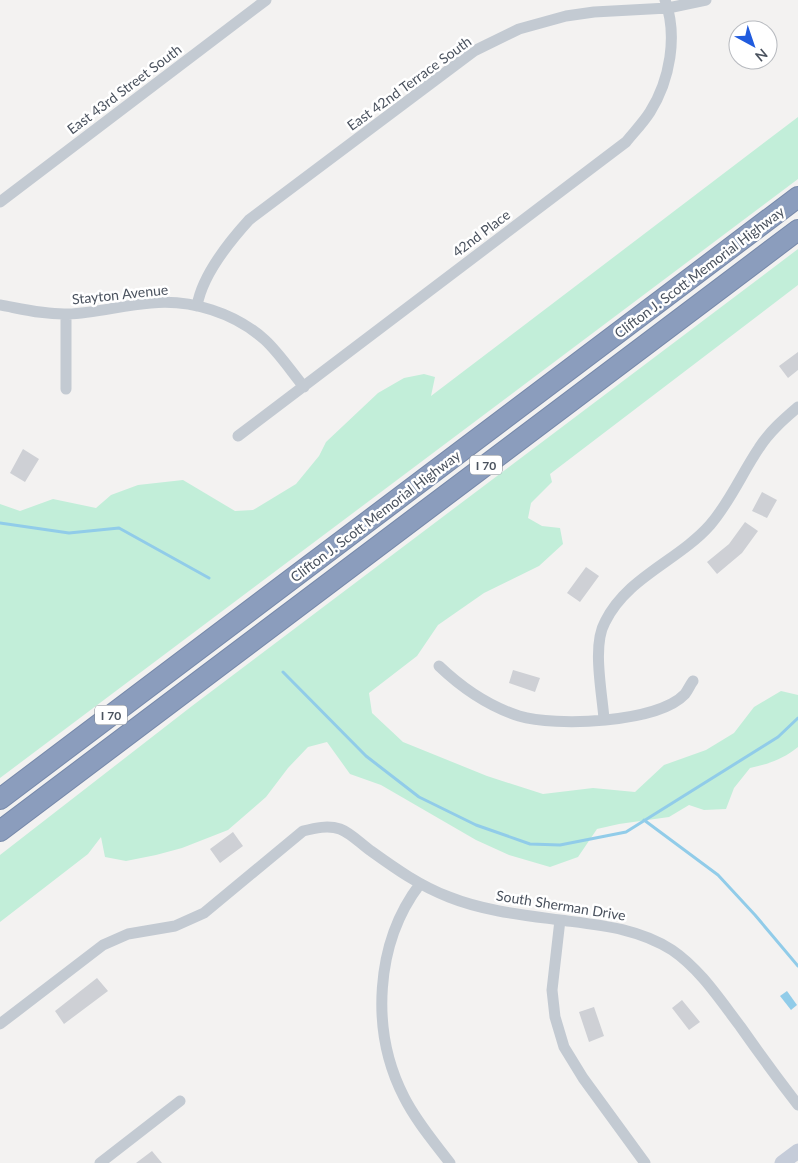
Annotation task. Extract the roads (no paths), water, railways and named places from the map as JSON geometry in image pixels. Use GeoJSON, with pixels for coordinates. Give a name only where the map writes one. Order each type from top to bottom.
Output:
{"type":"FeatureCollection","features":[{"type":"Feature","properties":{"kind":"highway","name":"Clifton J. Scott Memorial Highway"},"geometry":{"type":"LineString","coordinates":[[0,798],[798,197]]}},
{"type":"Feature","properties":{"kind":"highway","name":"Clifton J. Scott Memorial Highway"},"geometry":{"type":"LineString","coordinates":[[0,831],[798,230]]}},
{"type":"Feature","properties":{"kind":"main road"},"geometry":{"type":"LineString","coordinates":[[782,1163],[798,1151]]}},
{"type":"Feature","properties":{"kind":"street","name":"East 43rd Street South"},"geometry":{"type":"LineString","coordinates":[[0,202],[266,0]]}},
{"type":"Feature","properties":{"kind":"street","name":"East 42nd Terrace South"},"geometry":{"type":"LineString","coordinates":[[197,306],[201,291],[218,259],[230,240],[250,220],[474,51],[519,29],[566,16],[706,0]]}},
{"type":"Feature","properties":{"kind":"street","name":"42nd Place"},"geometry":{"type":"LineString","coordinates":[[238,436],[626,142],[650,112],[661,92],[668,72],[671,33],[667,4]]}},
{"type":"Feature","properties":{"kind":"street","name":"Stayton Avenue"},"geometry":{"type":"LineString","coordinates":[[0,305],[23,310],[66,314],[94,312],[152,303],[176,303],[197,306],[237,320],[264,340],[304,386]]}},
{"type":"Feature","properties":{"kind":"street"},"geometry":{"type":"LineString","coordinates":[[66,314],[66,389]]}},
{"type":"Feature","properties":{"kind":"street"},"geometry":{"type":"LineString","coordinates":[[604,719],[598,644],[604,623],[618,600],[634,585],[709,526],[725,505],[760,447],[782,421],[798,408]]}},
{"type":"Feature","properties":{"kind":"street"},"geometry":{"type":"LineString","coordinates":[[439,666],[476,697],[520,716],[562,722],[636,716],[654,711],[676,701],[685,694],[693,681]]}},
{"type":"Feature","properties":{"kind":"street","name":"South Sherman Drive"},"geometry":{"type":"LineString","coordinates":[[0,1024],[104,945],[128,934],[175,926],[204,913],[303,831],[321,826],[341,830],[400,872],[420,884],[449,897],[484,908],[603,925],[656,940],[689,964],[707,984],[798,1106]]}},
{"type":"Feature","properties":{"kind":"street"},"geometry":{"type":"LineString","coordinates":[[420,884],[397,921],[389,944],[384,968],[382,1022],[393,1071],[404,1097],[450,1163]]}},
{"type":"Feature","properties":{"kind":"street"},"geometry":{"type":"LineString","coordinates":[[560,920],[552,990],[555,1016],[564,1047],[583,1078],[645,1163]]}},
{"type":"Feature","properties":{"kind":"street"},"geometry":{"type":"LineString","coordinates":[[100,1163],[180,1101]]}},
{"type":"Feature","properties":{"kind":"water"},"geometry":{"type":"Polygon","coordinates":[[[787,991],[797,1005],[791,1010],[780,996],[787,991]]]}},
{"type":"Feature","properties":{"kind":"waterway"},"geometry":{"type":"LineString","coordinates":[[0,523],[69,533],[119,528],[209,578]]}},
{"type":"Feature","properties":{"kind":"waterway"},"geometry":{"type":"LineString","coordinates":[[283,672],[366,756],[419,797],[476,825],[530,844],[560,845],[626,832],[778,737],[798,718]]}},
{"type":"Feature","properties":{"kind":"waterway"},"geometry":{"type":"LineString","coordinates":[[644,820],[718,875],[798,966]]}}]}
